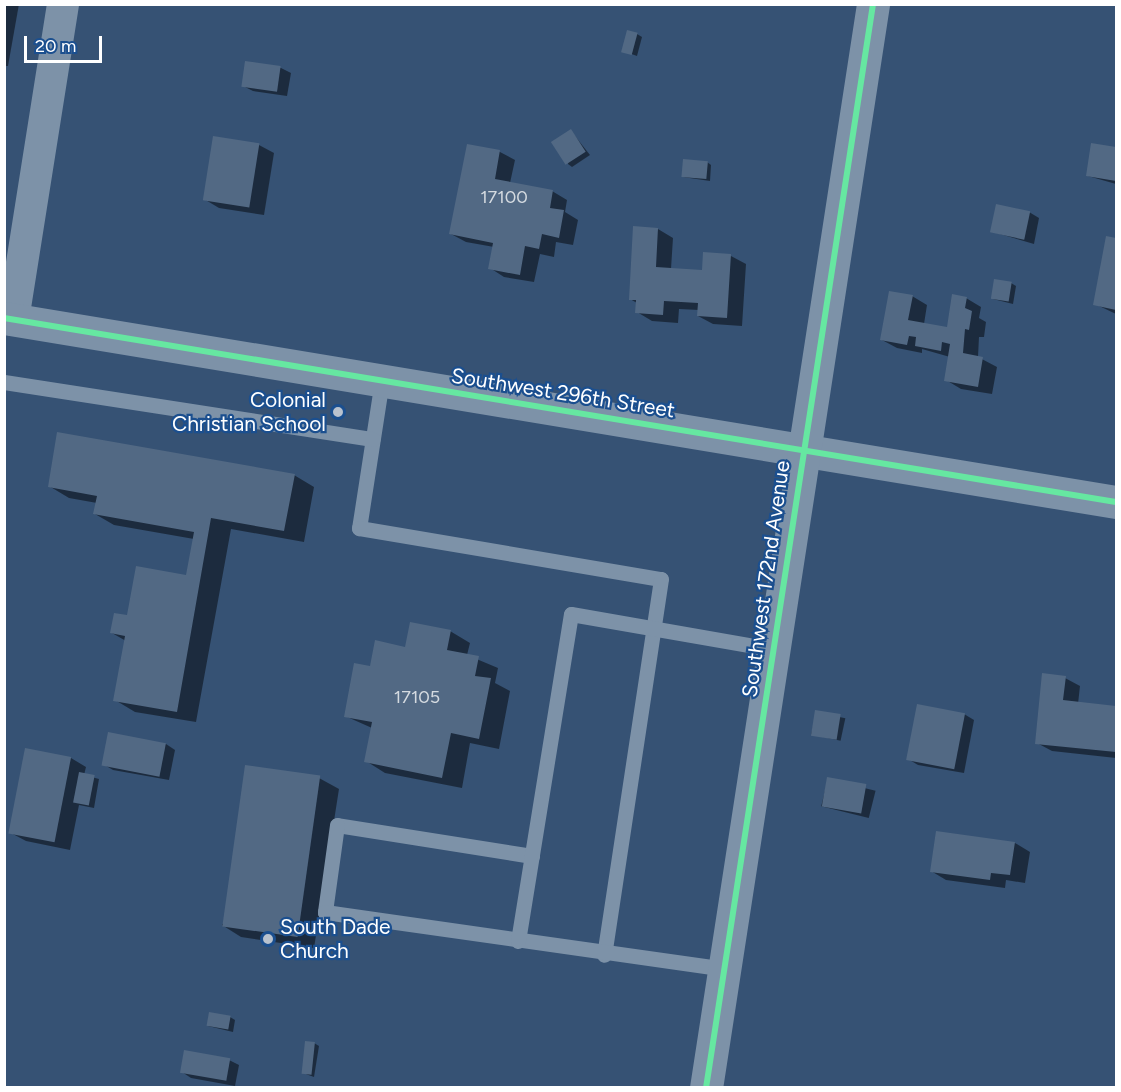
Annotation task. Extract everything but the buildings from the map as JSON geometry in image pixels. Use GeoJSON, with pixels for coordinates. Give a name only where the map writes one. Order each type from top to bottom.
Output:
{"type":"FeatureCollection","features":[{"type":"Feature","properties":{"kind":"street"},"geometry":{"type":"LineString","coordinates":[[7,322],[63,4]]}},
{"type":"Feature","properties":{"kind":"street","name":"Southwest 172nd Avenue"},"geometry":{"type":"LineString","coordinates":[[706,1088],[802,449],[873,4]]}},
{"type":"Feature","properties":{"kind":"street","name":"Southwest 296th Street"},"geometry":{"type":"LineString","coordinates":[[7,322],[382,380],[1116,502]]}},
{"type":"Feature","properties":{"kind":"lane"},"geometry":{"type":"LineString","coordinates":[[382,380],[359,528],[661,579],[604,955]]}},
{"type":"Feature","properties":{"kind":"lane"},"geometry":{"type":"LineString","coordinates":[[4,382],[373,439]]}},
{"type":"Feature","properties":{"kind":"lane"},"geometry":{"type":"LineString","coordinates":[[518,941],[571,614],[772,649]]}},
{"type":"Feature","properties":{"kind":"lane"},"geometry":{"type":"LineString","coordinates":[[532,856],[337,825],[325,912],[604,955],[724,969]]}},
{"type":"Feature","properties":{"kind":"cycle path"},"geometry":{"type":"LineString","coordinates":[[706,1088],[873,4]]}},
{"type":"Feature","properties":{"kind":"cycle path"},"geometry":{"type":"LineString","coordinates":[[4,318],[1116,502]]}},
{"type":"Feature","properties":{"kind":"place","name":"Colonial Christian School"},"geometry":{"type":"Point","coordinates":[338,412]}},
{"type":"Feature","properties":{"kind":"place","name":"South Dade Church"},"geometry":{"type":"Point","coordinates":[268,939]}}]}
